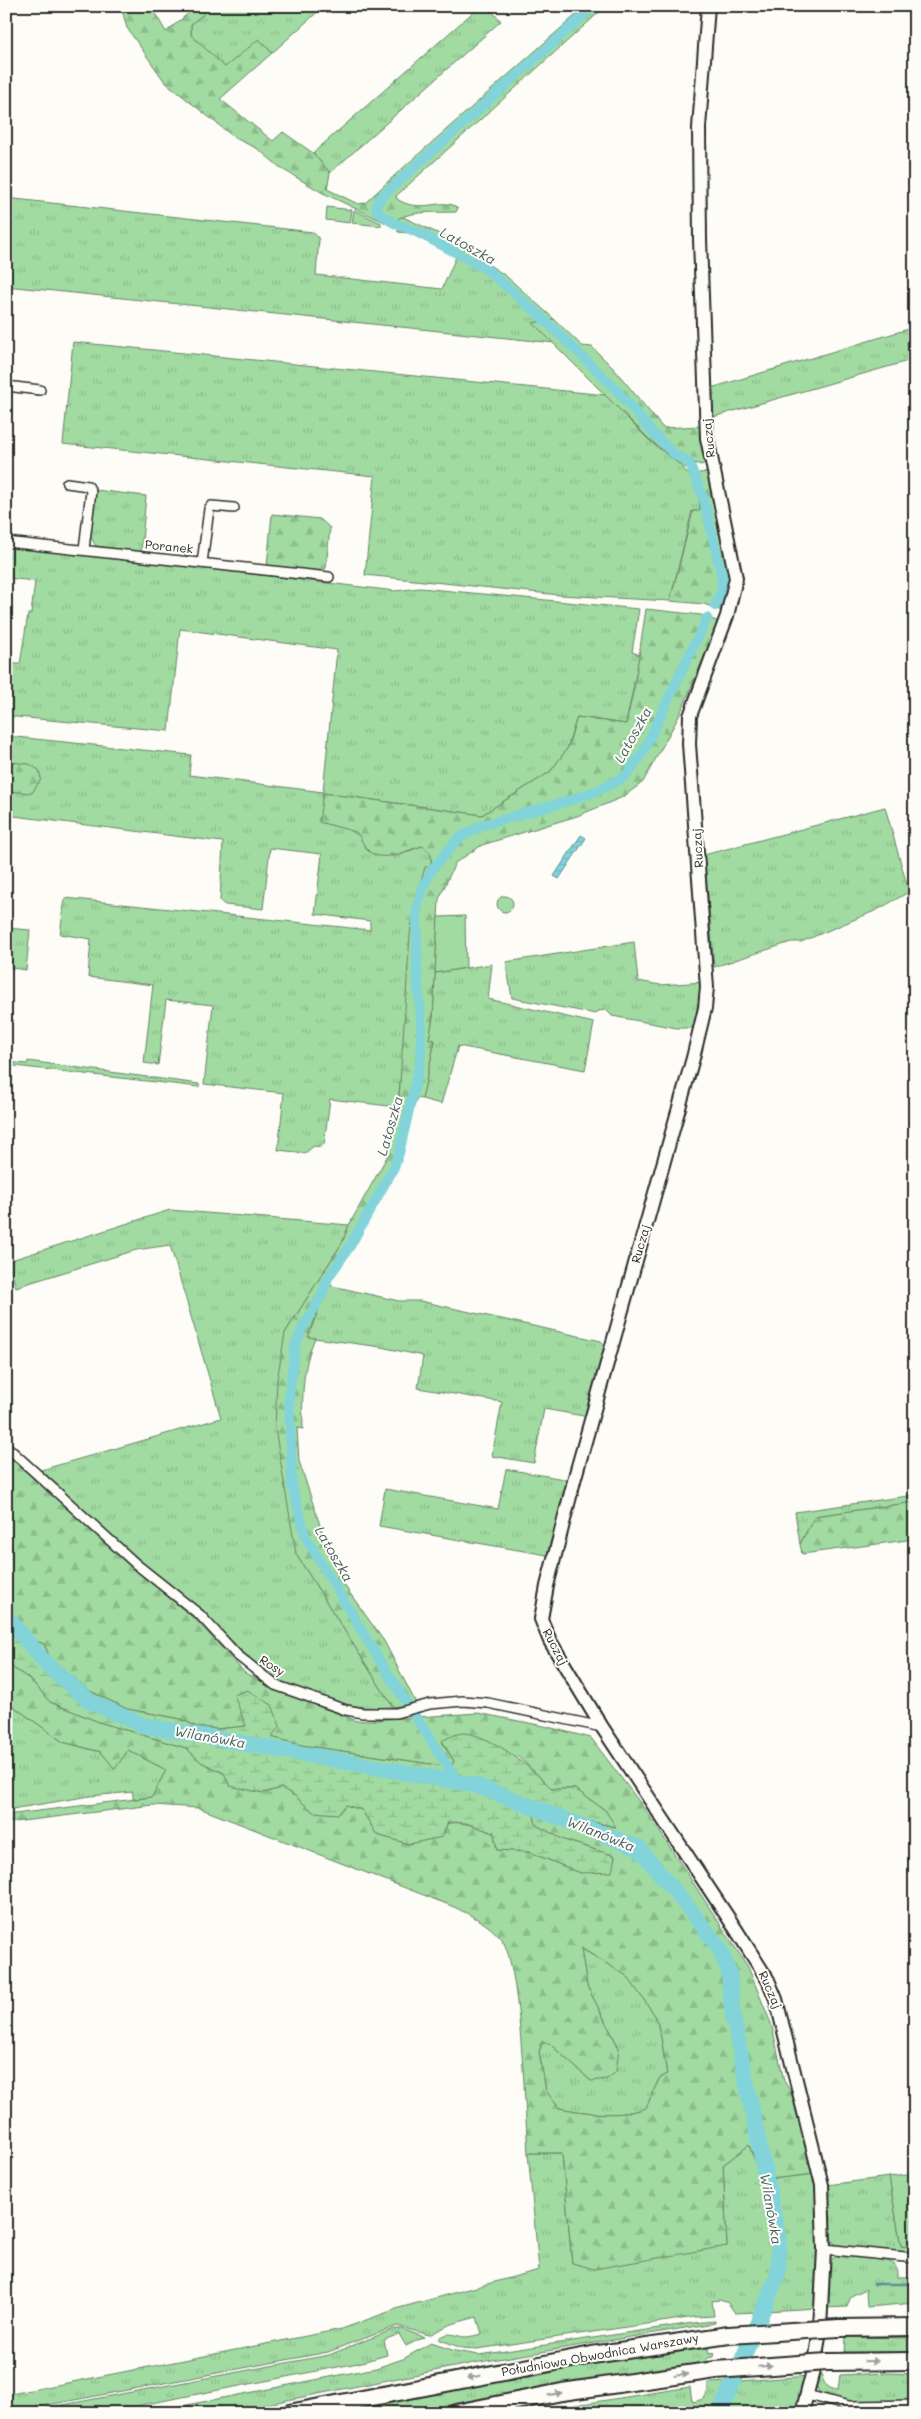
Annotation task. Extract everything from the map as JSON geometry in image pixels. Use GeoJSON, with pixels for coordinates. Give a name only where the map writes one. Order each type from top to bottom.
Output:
{"type":"FeatureCollection","features":[{"type":"Feature","properties":{"kind":"highway","name":"Południowa Obwodnica Warszawy"},"geometry":{"type":"LineString","coordinates":[[289,2413],[592,2354],[729,2334],[840,2328],[915,2327]]}},
{"type":"Feature","properties":{"kind":"highway"},"geometry":{"type":"LineString","coordinates":[[456,2413],[562,2392],[716,2370],[827,2362],[915,2361]]}},
{"type":"Feature","properties":{"kind":"street","name":"Ruczaj"},"geometry":{"type":"LineString","coordinates":[[708,6],[699,128],[700,239],[707,438],[736,578],[727,616],[690,716],[689,744],[706,965],[705,1008],[690,1068],[575,1477],[541,1610],[541,1619],[550,1641],[602,1727],[736,1928],[770,1986],[786,2034],[820,2169],[824,2249],[820,2329],[815,2363],[802,2413]]}},
{"type":"Feature","properties":{"kind":"street"},"geometry":{"type":"LineString","coordinates":[[6,386],[40,390]]}},
{"type":"Feature","properties":{"kind":"street"},"geometry":{"type":"LineString","coordinates":[[67,484],[88,486],[91,491],[84,549]]}},
{"type":"Feature","properties":{"kind":"street"},"geometry":{"type":"LineString","coordinates":[[202,563],[209,509],[211,506],[234,508]]}},
{"type":"Feature","properties":{"kind":"street","name":"Poranek"},"geometry":{"type":"LineString","coordinates":[[6,542],[329,577]]}},
{"type":"Feature","properties":{"kind":"street","name":"Rosy"},"geometry":{"type":"LineString","coordinates":[[6,1446],[136,1564],[200,1615],[237,1655],[275,1685],[346,1710],[396,1713],[430,1704],[463,1701],[488,1703],[578,1720],[602,1727]]}},
{"type":"Feature","properties":{"kind":"street"},"geometry":{"type":"LineString","coordinates":[[824,2249],[915,2258]]}},
{"type":"Feature","properties":{"kind":"street"},"geometry":{"type":"LineString","coordinates":[[807,2395],[849,2406],[915,2405]]}},
{"type":"Feature","properties":{"kind":"green space"},"geometry":{"type":"Polygon","coordinates":[[[121,6],[151,6],[166,32],[197,6],[200,6],[205,13],[191,24],[191,35],[225,67],[259,39],[272,53],[220,99],[273,141],[283,132],[313,153],[330,173],[327,189],[358,204],[365,203],[394,176],[406,187],[396,196],[397,199],[406,203],[423,206],[452,205],[458,208],[456,212],[412,214],[396,220],[390,225],[323,193],[282,169],[258,149],[235,138],[165,82],[127,28],[121,6]]]}},
{"type":"Feature","properties":{"kind":"green space"},"geometry":{"type":"Polygon","coordinates":[[[200,6],[324,6],[272,53],[259,39],[225,68],[191,35],[191,24],[205,13],[200,6]]]}},
{"type":"Feature","properties":{"kind":"green space"},"geometry":{"type":"Polygon","coordinates":[[[480,6],[487,6],[501,21],[330,173],[313,153],[480,6]]]}},
{"type":"Feature","properties":{"kind":"green space"},"geometry":{"type":"Polygon","coordinates":[[[586,6],[606,6],[406,187],[394,176],[586,6]]]}},
{"type":"Feature","properties":{"kind":"green space"},"geometry":{"type":"Polygon","coordinates":[[[6,198],[313,232],[319,239],[316,275],[442,289],[456,257],[409,233],[398,232],[398,229],[390,225],[396,218],[403,217],[448,238],[506,276],[554,319],[533,323],[555,343],[6,286],[6,198]]]}},
{"type":"Feature","properties":{"kind":"green space"},"geometry":{"type":"Polygon","coordinates":[[[327,207],[352,210],[350,223],[326,220],[327,207]]]}},
{"type":"Feature","properties":{"kind":"green space"},"geometry":{"type":"Polygon","coordinates":[[[354,210],[381,223],[381,226],[352,223],[354,210]]]}},
{"type":"Feature","properties":{"kind":"green space"},"geometry":{"type":"Polygon","coordinates":[[[554,319],[582,346],[592,347],[615,370],[663,428],[700,426],[707,460],[702,465],[694,463],[685,468],[650,440],[533,323],[554,319]]]}},
{"type":"Feature","properties":{"kind":"green space"},"geometry":{"type":"Polygon","coordinates":[[[915,327],[915,359],[713,417],[711,388],[915,327]]]}},
{"type":"Feature","properties":{"kind":"green space"},"geometry":{"type":"Polygon","coordinates":[[[73,342],[606,395],[632,424],[677,462],[691,477],[696,487],[700,511],[692,511],[670,601],[560,595],[365,575],[375,476],[63,444],[73,342]]]}},
{"type":"Feature","properties":{"kind":"green space"},"geometry":{"type":"Polygon","coordinates":[[[709,472],[729,561],[729,588],[722,611],[704,604],[670,601],[693,511],[700,511],[699,490],[692,480],[698,478],[699,473],[709,472]]]}},
{"type":"Feature","properties":{"kind":"green space"},"geometry":{"type":"Polygon","coordinates":[[[95,490],[146,496],[141,552],[96,546],[90,533],[95,490]]]}},
{"type":"Feature","properties":{"kind":"green space"},"geometry":{"type":"Polygon","coordinates":[[[272,514],[320,519],[330,528],[326,568],[322,572],[267,566],[272,514]]]}},
{"type":"Feature","properties":{"kind":"green space"},"geometry":{"type":"Polygon","coordinates":[[[6,545],[395,591],[420,588],[639,609],[632,652],[640,655],[626,724],[577,717],[567,749],[550,772],[482,815],[323,793],[344,827],[360,836],[367,850],[373,854],[396,856],[422,846],[430,851],[432,855],[397,1107],[330,1099],[324,1144],[321,1147],[314,1146],[305,1153],[278,1150],[284,1093],[204,1084],[213,1005],[166,1000],[158,1065],[144,1063],[153,985],[88,977],[91,939],[60,934],[65,898],[370,930],[370,921],[315,914],[322,854],[270,848],[263,909],[225,905],[220,901],[223,842],[6,815],[6,791],[14,793],[11,762],[6,764],[6,736],[191,755],[189,775],[323,792],[337,650],[180,629],[169,731],[6,716],[6,664],[20,664],[28,614],[31,614],[35,581],[6,578],[6,545]]]}},
{"type":"Feature","properties":{"kind":"green space"},"geometry":{"type":"Polygon","coordinates":[[[646,609],[701,615],[719,622],[680,714],[643,782],[623,797],[577,816],[482,845],[455,863],[439,899],[433,1017],[429,1039],[435,1040],[422,1099],[417,1098],[407,1128],[400,1161],[328,1285],[308,1337],[315,1338],[305,1371],[303,1429],[297,1428],[299,1461],[334,1568],[339,1578],[384,1641],[416,1703],[393,1707],[296,1554],[275,1428],[277,1381],[285,1333],[342,1243],[349,1225],[389,1153],[399,1098],[410,935],[415,904],[425,867],[431,867],[431,857],[430,852],[422,846],[393,855],[378,856],[371,853],[356,832],[319,822],[323,793],[482,815],[550,772],[567,749],[577,717],[626,724],[634,688],[646,609]]]}},
{"type":"Feature","properties":{"kind":"green space"},"geometry":{"type":"Polygon","coordinates":[[[11,762],[29,764],[39,770],[41,779],[32,793],[6,791],[6,764],[11,762]]]}},
{"type":"Feature","properties":{"kind":"green space"},"geometry":{"type":"Polygon","coordinates":[[[885,807],[909,892],[877,910],[801,942],[791,942],[714,967],[704,855],[885,807]]]}},
{"type":"Feature","properties":{"kind":"green space"},"geometry":{"type":"Polygon","coordinates":[[[505,896],[511,898],[513,904],[511,910],[505,912],[499,910],[497,904],[499,898],[505,896]]]}},
{"type":"Feature","properties":{"kind":"green space"},"geometry":{"type":"Polygon","coordinates":[[[465,916],[466,968],[435,973],[438,917],[465,916]]]}},
{"type":"Feature","properties":{"kind":"green space"},"geometry":{"type":"Polygon","coordinates":[[[6,928],[30,930],[26,970],[6,967],[6,928]]]}},
{"type":"Feature","properties":{"kind":"green space"},"geometry":{"type":"Polygon","coordinates":[[[634,942],[638,981],[660,985],[704,982],[699,1019],[692,1028],[677,1028],[612,1016],[606,1010],[598,1011],[596,1014],[512,998],[506,962],[634,942]]]}},
{"type":"Feature","properties":{"kind":"green space"},"geometry":{"type":"Polygon","coordinates":[[[492,964],[488,999],[594,1023],[585,1070],[458,1046],[441,1104],[422,1099],[435,1041],[429,1039],[433,1017],[435,973],[492,964]]]}},
{"type":"Feature","properties":{"kind":"green space"},"geometry":{"type":"Polygon","coordinates":[[[28,1061],[199,1084],[199,1087],[6,1065],[6,1062],[27,1064],[28,1061]]]}},
{"type":"Feature","properties":{"kind":"green space"},"geometry":{"type":"Polygon","coordinates":[[[170,1210],[349,1225],[342,1243],[285,1333],[296,1554],[393,1707],[370,1708],[343,1704],[276,1680],[262,1672],[204,1612],[141,1563],[41,1470],[221,1418],[170,1245],[136,1250],[16,1287],[8,1261],[170,1210]]]}},
{"type":"Feature","properties":{"kind":"green space"},"geometry":{"type":"Polygon","coordinates":[[[328,1285],[399,1301],[420,1301],[601,1341],[607,1347],[589,1417],[544,1409],[534,1463],[492,1456],[502,1402],[418,1388],[423,1356],[381,1347],[307,1337],[328,1285]]]}},
{"type":"Feature","properties":{"kind":"green space"},"geometry":{"type":"Polygon","coordinates":[[[6,1452],[133,1568],[196,1620],[245,1673],[280,1691],[357,1721],[478,1713],[544,1726],[591,1738],[647,1812],[748,1967],[772,2026],[784,2081],[794,2097],[815,2174],[762,2180],[749,2145],[723,2165],[727,2246],[594,2269],[572,2263],[562,2153],[528,2153],[521,2042],[514,1979],[508,1955],[502,1940],[497,1934],[479,1920],[452,1906],[199,1808],[153,1805],[6,1823],[6,1815],[152,1797],[166,1770],[128,1750],[115,1769],[101,1752],[63,1742],[6,1701],[6,1663],[31,1680],[50,1702],[99,1722],[186,1748],[201,1762],[263,1793],[281,1788],[294,1795],[313,1812],[346,1805],[362,1810],[377,1835],[409,1844],[442,1825],[450,1823],[467,1824],[494,1833],[497,1850],[529,1852],[581,1873],[615,1856],[564,1840],[536,1825],[534,1816],[566,1816],[615,1827],[605,1810],[575,1789],[552,1789],[520,1758],[504,1751],[442,1742],[454,1761],[451,1767],[301,1745],[271,1737],[246,1726],[217,1729],[197,1727],[181,1719],[127,1709],[90,1691],[50,1658],[44,1644],[6,1631],[6,1452]],[[581,1948],[587,1986],[619,2048],[616,2072],[607,2079],[591,2081],[549,2043],[542,2043],[539,2052],[546,2091],[559,2108],[614,2114],[646,2108],[659,2079],[667,2074],[656,2017],[627,1976],[581,1948]]]}},
{"type":"Feature","properties":{"kind":"green space"},"geometry":{"type":"Polygon","coordinates":[[[506,1469],[570,1480],[547,1555],[379,1526],[385,1489],[498,1509],[506,1469]]]}},
{"type":"Feature","properties":{"kind":"green space"},"geometry":{"type":"Polygon","coordinates":[[[915,1495],[915,1502],[815,1516],[800,1544],[795,1512],[915,1495]]]}},
{"type":"Feature","properties":{"kind":"green space"},"geometry":{"type":"Polygon","coordinates":[[[915,1502],[915,1539],[802,1554],[800,1544],[815,1516],[915,1502]]]}},
{"type":"Feature","properties":{"kind":"green space"},"geometry":{"type":"Polygon","coordinates":[[[6,1631],[44,1644],[50,1658],[90,1691],[127,1709],[181,1719],[197,1727],[217,1729],[246,1726],[234,1695],[247,1690],[272,1705],[280,1726],[271,1737],[301,1745],[451,1767],[454,1761],[442,1741],[464,1733],[475,1735],[511,1754],[552,1789],[575,1789],[605,1810],[616,1827],[566,1816],[534,1816],[536,1825],[564,1840],[615,1856],[612,1872],[581,1873],[529,1852],[497,1850],[494,1833],[466,1823],[448,1822],[442,1837],[409,1844],[377,1835],[362,1810],[346,1805],[338,1814],[313,1812],[294,1795],[281,1788],[263,1793],[230,1786],[224,1773],[201,1762],[186,1748],[99,1722],[50,1702],[31,1680],[6,1663],[6,1631]]]}},
{"type":"Feature","properties":{"kind":"green space"},"geometry":{"type":"Polygon","coordinates":[[[6,1701],[63,1742],[101,1752],[115,1768],[128,1750],[166,1770],[152,1797],[133,1799],[133,1792],[90,1796],[6,1810],[6,1701]]]}},
{"type":"Feature","properties":{"kind":"green space"},"geometry":{"type":"Polygon","coordinates":[[[580,1948],[627,1975],[656,2017],[667,2074],[659,2079],[646,2108],[614,2114],[570,2110],[559,2108],[546,2091],[539,2052],[542,2043],[549,2043],[591,2081],[619,2048],[587,1986],[580,1948]]]}},
{"type":"Feature","properties":{"kind":"green space"},"geometry":{"type":"Polygon","coordinates":[[[749,2145],[768,2204],[772,2221],[775,2252],[771,2277],[757,2312],[735,2313],[728,2303],[720,2300],[712,2301],[714,2316],[695,2317],[477,2349],[462,2348],[438,2339],[448,2334],[465,2337],[482,2334],[477,2317],[451,2324],[429,2335],[397,2326],[328,2352],[6,2413],[6,2395],[342,2329],[399,2308],[539,2270],[528,2153],[562,2153],[572,2263],[727,2246],[723,2165],[749,2145]]]}},
{"type":"Feature","properties":{"kind":"green space"},"geometry":{"type":"Polygon","coordinates":[[[815,2174],[820,2248],[817,2308],[766,2311],[779,2275],[782,2245],[781,2231],[770,2179],[815,2174]]]}},
{"type":"Feature","properties":{"kind":"green space"},"geometry":{"type":"Polygon","coordinates":[[[915,2174],[915,2247],[901,2246],[889,2177],[915,2174]]]}},
{"type":"Feature","properties":{"kind":"green space"},"geometry":{"type":"Polygon","coordinates":[[[889,2177],[901,2246],[915,2247],[915,2255],[841,2247],[832,2242],[827,2185],[889,2177]]]}},
{"type":"Feature","properties":{"kind":"green space"},"geometry":{"type":"Polygon","coordinates":[[[835,2256],[884,2260],[895,2265],[897,2277],[915,2277],[915,2303],[867,2307],[866,2289],[851,2296],[847,2307],[825,2308],[828,2264],[835,2256]]]}},
{"type":"Feature","properties":{"kind":"green space"},"geometry":{"type":"Polygon","coordinates":[[[715,2321],[715,2323],[474,2363],[222,2413],[146,2413],[376,2368],[403,2359],[431,2343],[455,2351],[479,2355],[715,2321]]]}},
{"type":"Feature","properties":{"kind":"green space"},"geometry":{"type":"Polygon","coordinates":[[[394,2329],[402,2329],[424,2337],[406,2346],[399,2334],[384,2340],[387,2355],[358,2363],[100,2413],[20,2413],[329,2355],[394,2329]]]}},
{"type":"Feature","properties":{"kind":"green space"},"geometry":{"type":"Polygon","coordinates":[[[846,2337],[915,2338],[915,2352],[845,2352],[846,2337]]]}},
{"type":"Feature","properties":{"kind":"green space"},"geometry":{"type":"Polygon","coordinates":[[[708,2348],[709,2354],[714,2353],[713,2357],[707,2358],[707,2363],[556,2384],[406,2413],[328,2413],[562,2368],[708,2348]]]}},
{"type":"Feature","properties":{"kind":"green space"},"geometry":{"type":"Polygon","coordinates":[[[915,2374],[915,2400],[878,2403],[854,2402],[830,2397],[819,2392],[816,2385],[818,2376],[822,2375],[827,2386],[838,2390],[840,2375],[915,2374]]]}},
{"type":"Feature","properties":{"kind":"green space"},"geometry":{"type":"Polygon","coordinates":[[[809,2376],[797,2413],[726,2413],[740,2381],[809,2376]]]}},
{"type":"Feature","properties":{"kind":"green space"},"geometry":{"type":"Polygon","coordinates":[[[730,2382],[718,2413],[524,2413],[690,2387],[692,2402],[704,2399],[708,2391],[708,2383],[730,2382]]]}},
{"type":"Feature","properties":{"kind":"water"},"geometry":{"type":"Polygon","coordinates":[[[581,835],[586,838],[559,879],[554,876],[581,835]]]}},
{"type":"Feature","properties":{"kind":"waterway","name":"Latoszka"},"geometry":{"type":"LineString","coordinates":[[594,6],[379,199],[376,209],[394,223],[420,233],[486,269],[536,312],[614,387],[652,432],[675,455],[689,462],[704,500],[722,577],[721,592],[715,606]]}},
{"type":"Feature","properties":{"kind":"waterway","name":"Latoszka"},"geometry":{"type":"LineString","coordinates":[[457,1781],[388,1674],[306,1538],[292,1485],[289,1396],[295,1347],[303,1327],[322,1295],[328,1278],[350,1246],[394,1167],[399,1153],[421,1058],[421,1020],[417,972],[417,907],[424,885],[433,868],[458,839],[480,826],[568,801],[599,790],[626,776],[643,752],[707,618]]}},
{"type":"Feature","properties":{"kind":"waterway","name":"Wilanówka"},"geometry":{"type":"LineString","coordinates":[[6,1616],[48,1666],[91,1702],[142,1725],[475,1785],[639,1848],[720,1949],[729,1973],[733,2017],[779,2241],[778,2274],[720,2413]]}},
{"type":"Feature","properties":{"kind":"waterway"},"geometry":{"type":"LineString","coordinates":[[874,2284],[915,2284]]}}]}
